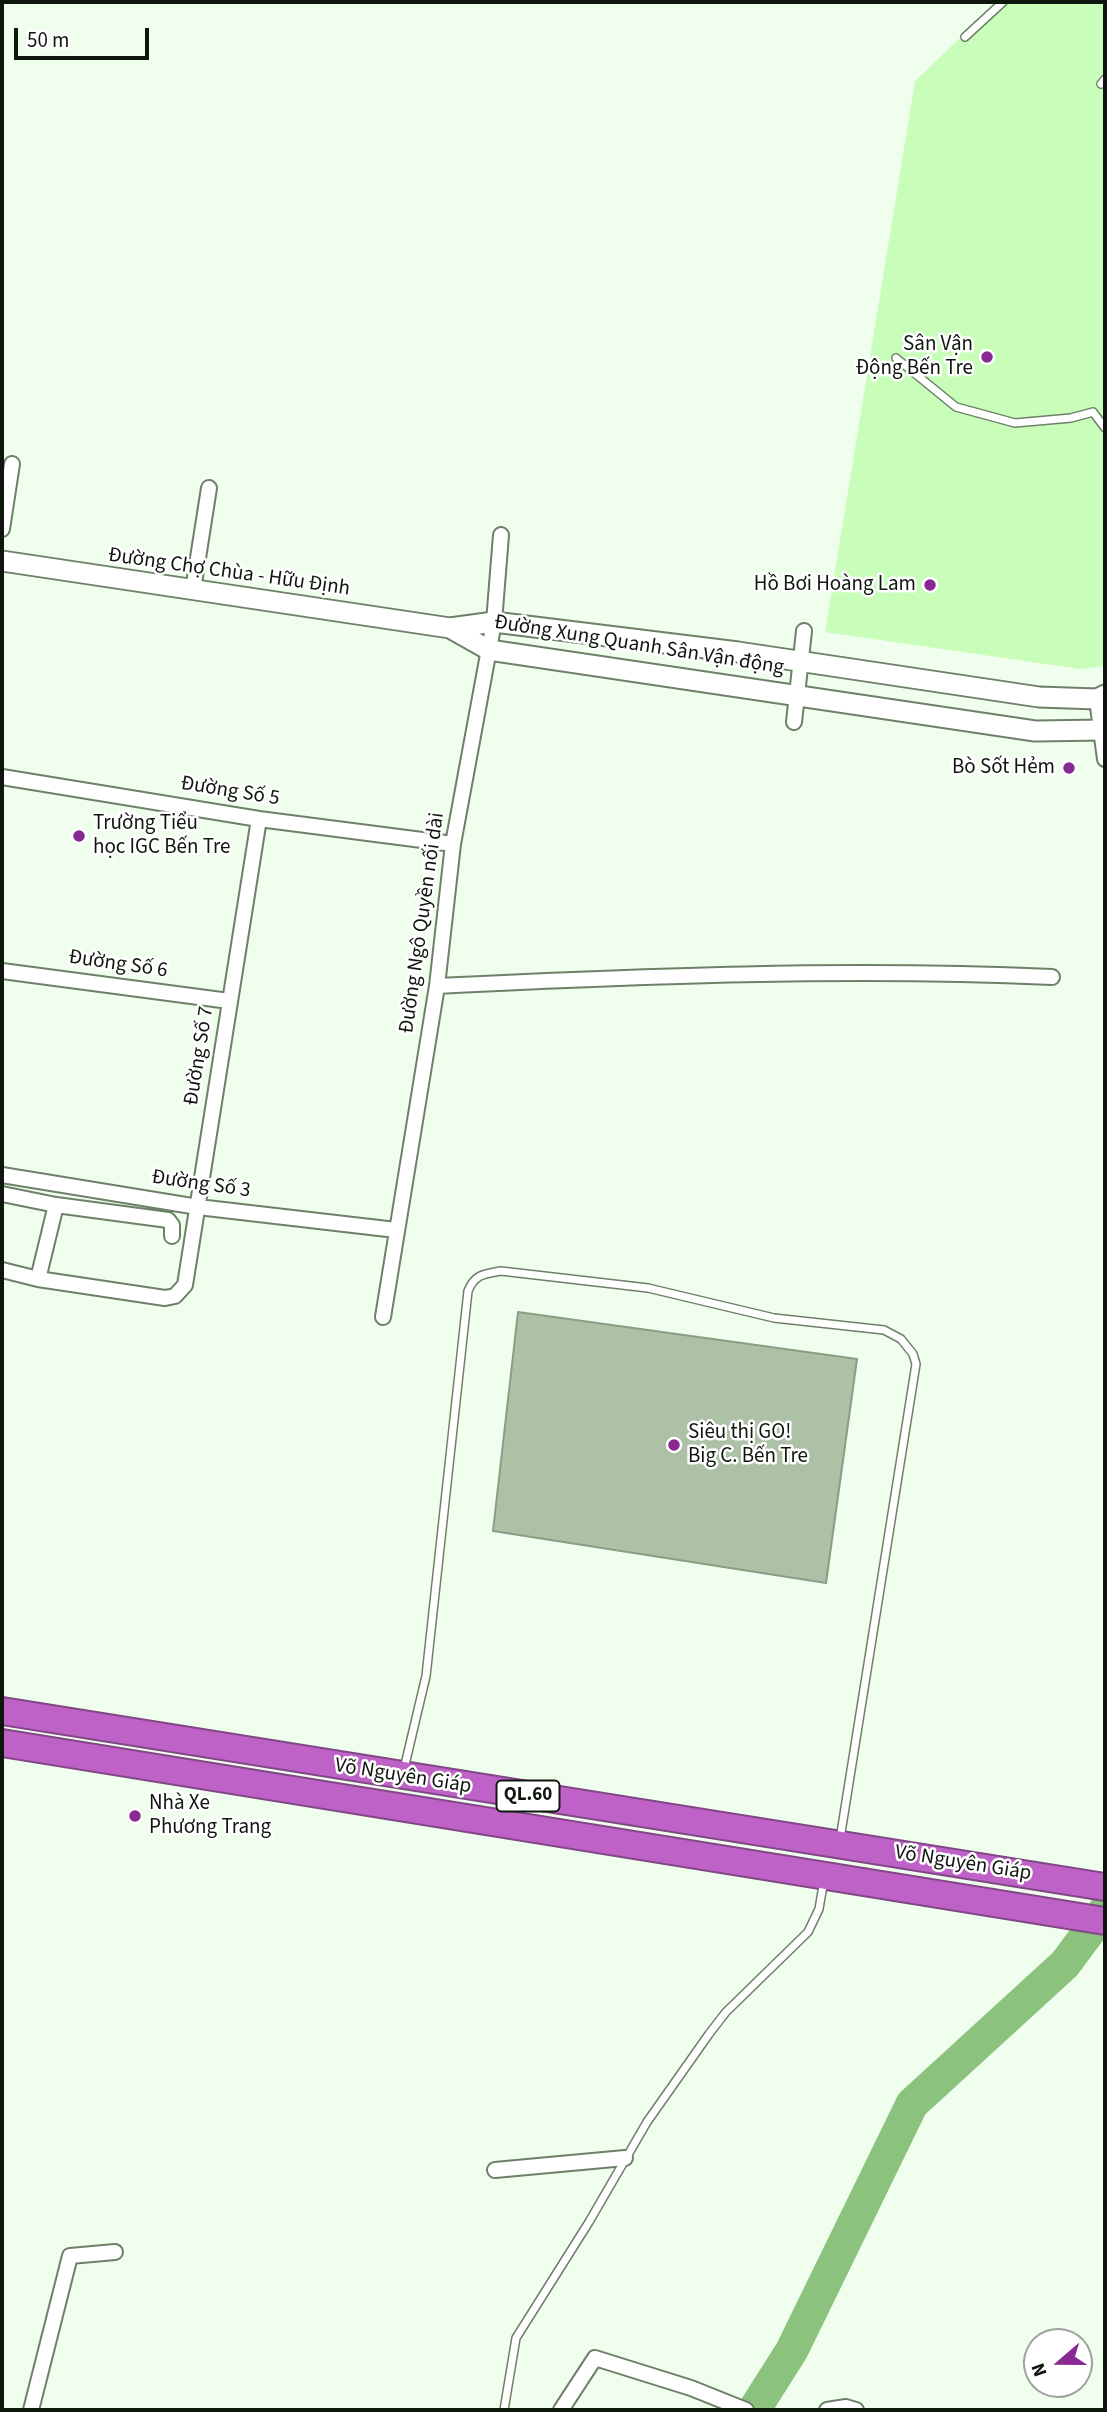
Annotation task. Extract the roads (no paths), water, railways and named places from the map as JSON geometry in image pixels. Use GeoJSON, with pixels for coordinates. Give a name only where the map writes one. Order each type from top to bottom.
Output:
{"type":"FeatureCollection","features":[{"type":"Feature","properties":{"kind":"highway","name":"Võ Nguyên Giáp"},"geometry":{"type":"LineString","coordinates":[[2,1711],[159,1739],[1105,1887]]}},
{"type":"Feature","properties":{"kind":"highway"},"geometry":{"type":"LineString","coordinates":[[154,1767],[159,1739]]}},
{"type":"Feature","properties":{"kind":"highway","name":"Võ Nguyên Giáp"},"geometry":{"type":"LineString","coordinates":[[2,1743],[1105,1921]]}},
{"type":"Feature","properties":{"kind":"street"},"geometry":{"type":"LineString","coordinates":[[2,529],[12,464]]}},
{"type":"Feature","properties":{"kind":"street"},"geometry":{"type":"LineString","coordinates":[[193,590],[209,488]]}},
{"type":"Feature","properties":{"kind":"street","name":"Đường Ngô Quyền nối dài"},"geometry":{"type":"LineString","coordinates":[[383,1317],[437,986],[453,844],[494,622],[501,535]]}},
{"type":"Feature","properties":{"kind":"street","name":"Đường Chợ Chùa - Hữu Định"},"geometry":{"type":"LineString","coordinates":[[2,561],[450,628]]}},
{"type":"Feature","properties":{"kind":"street","name":"Đường Xung Quanh Sân Vận động"},"geometry":{"type":"LineString","coordinates":[[450,628],[494,622],[801,661],[1039,697],[1101,697]]}},
{"type":"Feature","properties":{"kind":"street","name":"Đường Xung Quanh Sân Vận động"},"geometry":{"type":"LineString","coordinates":[[450,628],[489,650],[797,693],[1035,731],[1103,730]]}},
{"type":"Feature","properties":{"kind":"street"},"geometry":{"type":"LineString","coordinates":[[794,722],[804,631]]}},
{"type":"Feature","properties":{"kind":"street"},"geometry":{"type":"LineString","coordinates":[[1101,697],[1105,759]]}},
{"type":"Feature","properties":{"kind":"street","name":"Đường Số 5"},"geometry":{"type":"LineString","coordinates":[[2,777],[259,819],[453,844]]}},
{"type":"Feature","properties":{"kind":"street","name":"Đường Số 7"},"geometry":{"type":"LineString","coordinates":[[38,1279],[165,1298],[175,1296],[185,1285],[259,819]]}},
{"type":"Feature","properties":{"kind":"street","name":"Đường Số 6"},"geometry":{"type":"LineString","coordinates":[[2,971],[229,1001]]}},
{"type":"Feature","properties":{"kind":"street"},"geometry":{"type":"LineString","coordinates":[[437,986],[566,980],[947,972],[1052,977]]}},
{"type":"Feature","properties":{"kind":"street","name":"Đường Số 3"},"geometry":{"type":"LineString","coordinates":[[2,1175],[198,1207],[396,1230]]}},
{"type":"Feature","properties":{"kind":"street"},"geometry":{"type":"LineString","coordinates":[[2,1194],[56,1205],[168,1220],[172,1225],[172,1236]]}},
{"type":"Feature","properties":{"kind":"street"},"geometry":{"type":"LineString","coordinates":[[2,1270],[38,1279],[56,1205]]}},
{"type":"Feature","properties":{"kind":"street"},"geometry":{"type":"LineString","coordinates":[[495,2170],[625,2158]]}},
{"type":"Feature","properties":{"kind":"street"},"geometry":{"type":"LineString","coordinates":[[31,2410],[70,2256],[115,2252]]}},
{"type":"Feature","properties":{"kind":"street"},"geometry":{"type":"LineString","coordinates":[[561,2410],[595,2358],[691,2388],[746,2410]]}},
{"type":"Feature","properties":{"kind":"street"},"geometry":{"type":"LineString","coordinates":[[827,2410],[846,2407],[856,2410]]}},
{"type":"Feature","properties":{"kind":"lane"},"geometry":{"type":"LineString","coordinates":[[965,37],[1003,2]]}},
{"type":"Feature","properties":{"kind":"lane"},"geometry":{"type":"LineString","coordinates":[[896,358],[956,407],[1015,424],[1071,418],[1093,412],[1105,428]]}},
{"type":"Feature","properties":{"kind":"lane"},"geometry":{"type":"LineString","coordinates":[[402,1776],[426,1675],[468,1291],[479,1274],[501,1271],[648,1288],[774,1318],[884,1330],[901,1339],[913,1354],[916,1364],[839,1844]]}},
{"type":"Feature","properties":{"kind":"lane"},"geometry":{"type":"LineString","coordinates":[[504,2410],[516,2338],[589,2222],[625,2158],[726,2012],[808,1932],[819,1909],[825,1875]]}},
{"type":"Feature","properties":{"kind":"waterway"},"geometry":{"type":"LineString","coordinates":[[754,2410],[792,2350],[912,2104],[1065,1964],[1105,1910]]}},
{"type":"Feature","properties":{"kind":"place","name":"Sân Vận Động Bến Tre"},"geometry":{"type":"Point","coordinates":[987,357]}},
{"type":"Feature","properties":{"kind":"place","name":"Hồ Bơi Hoàng Lam"},"geometry":{"type":"Point","coordinates":[930,585]}},
{"type":"Feature","properties":{"kind":"place","name":"Bò Sốt Hẻm"},"geometry":{"type":"Point","coordinates":[1069,768]}},
{"type":"Feature","properties":{"kind":"place","name":"Trường Tiểu học IGC Bến Tre"},"geometry":{"type":"Point","coordinates":[79,836]}},
{"type":"Feature","properties":{"kind":"place","name":"Siêu thị GO! Big C. Bến Tre"},"geometry":{"type":"Point","coordinates":[674,1445]}},
{"type":"Feature","properties":{"kind":"place","name":"Nhà Xe Phương Trang"},"geometry":{"type":"Point","coordinates":[135,1816]}}]}
